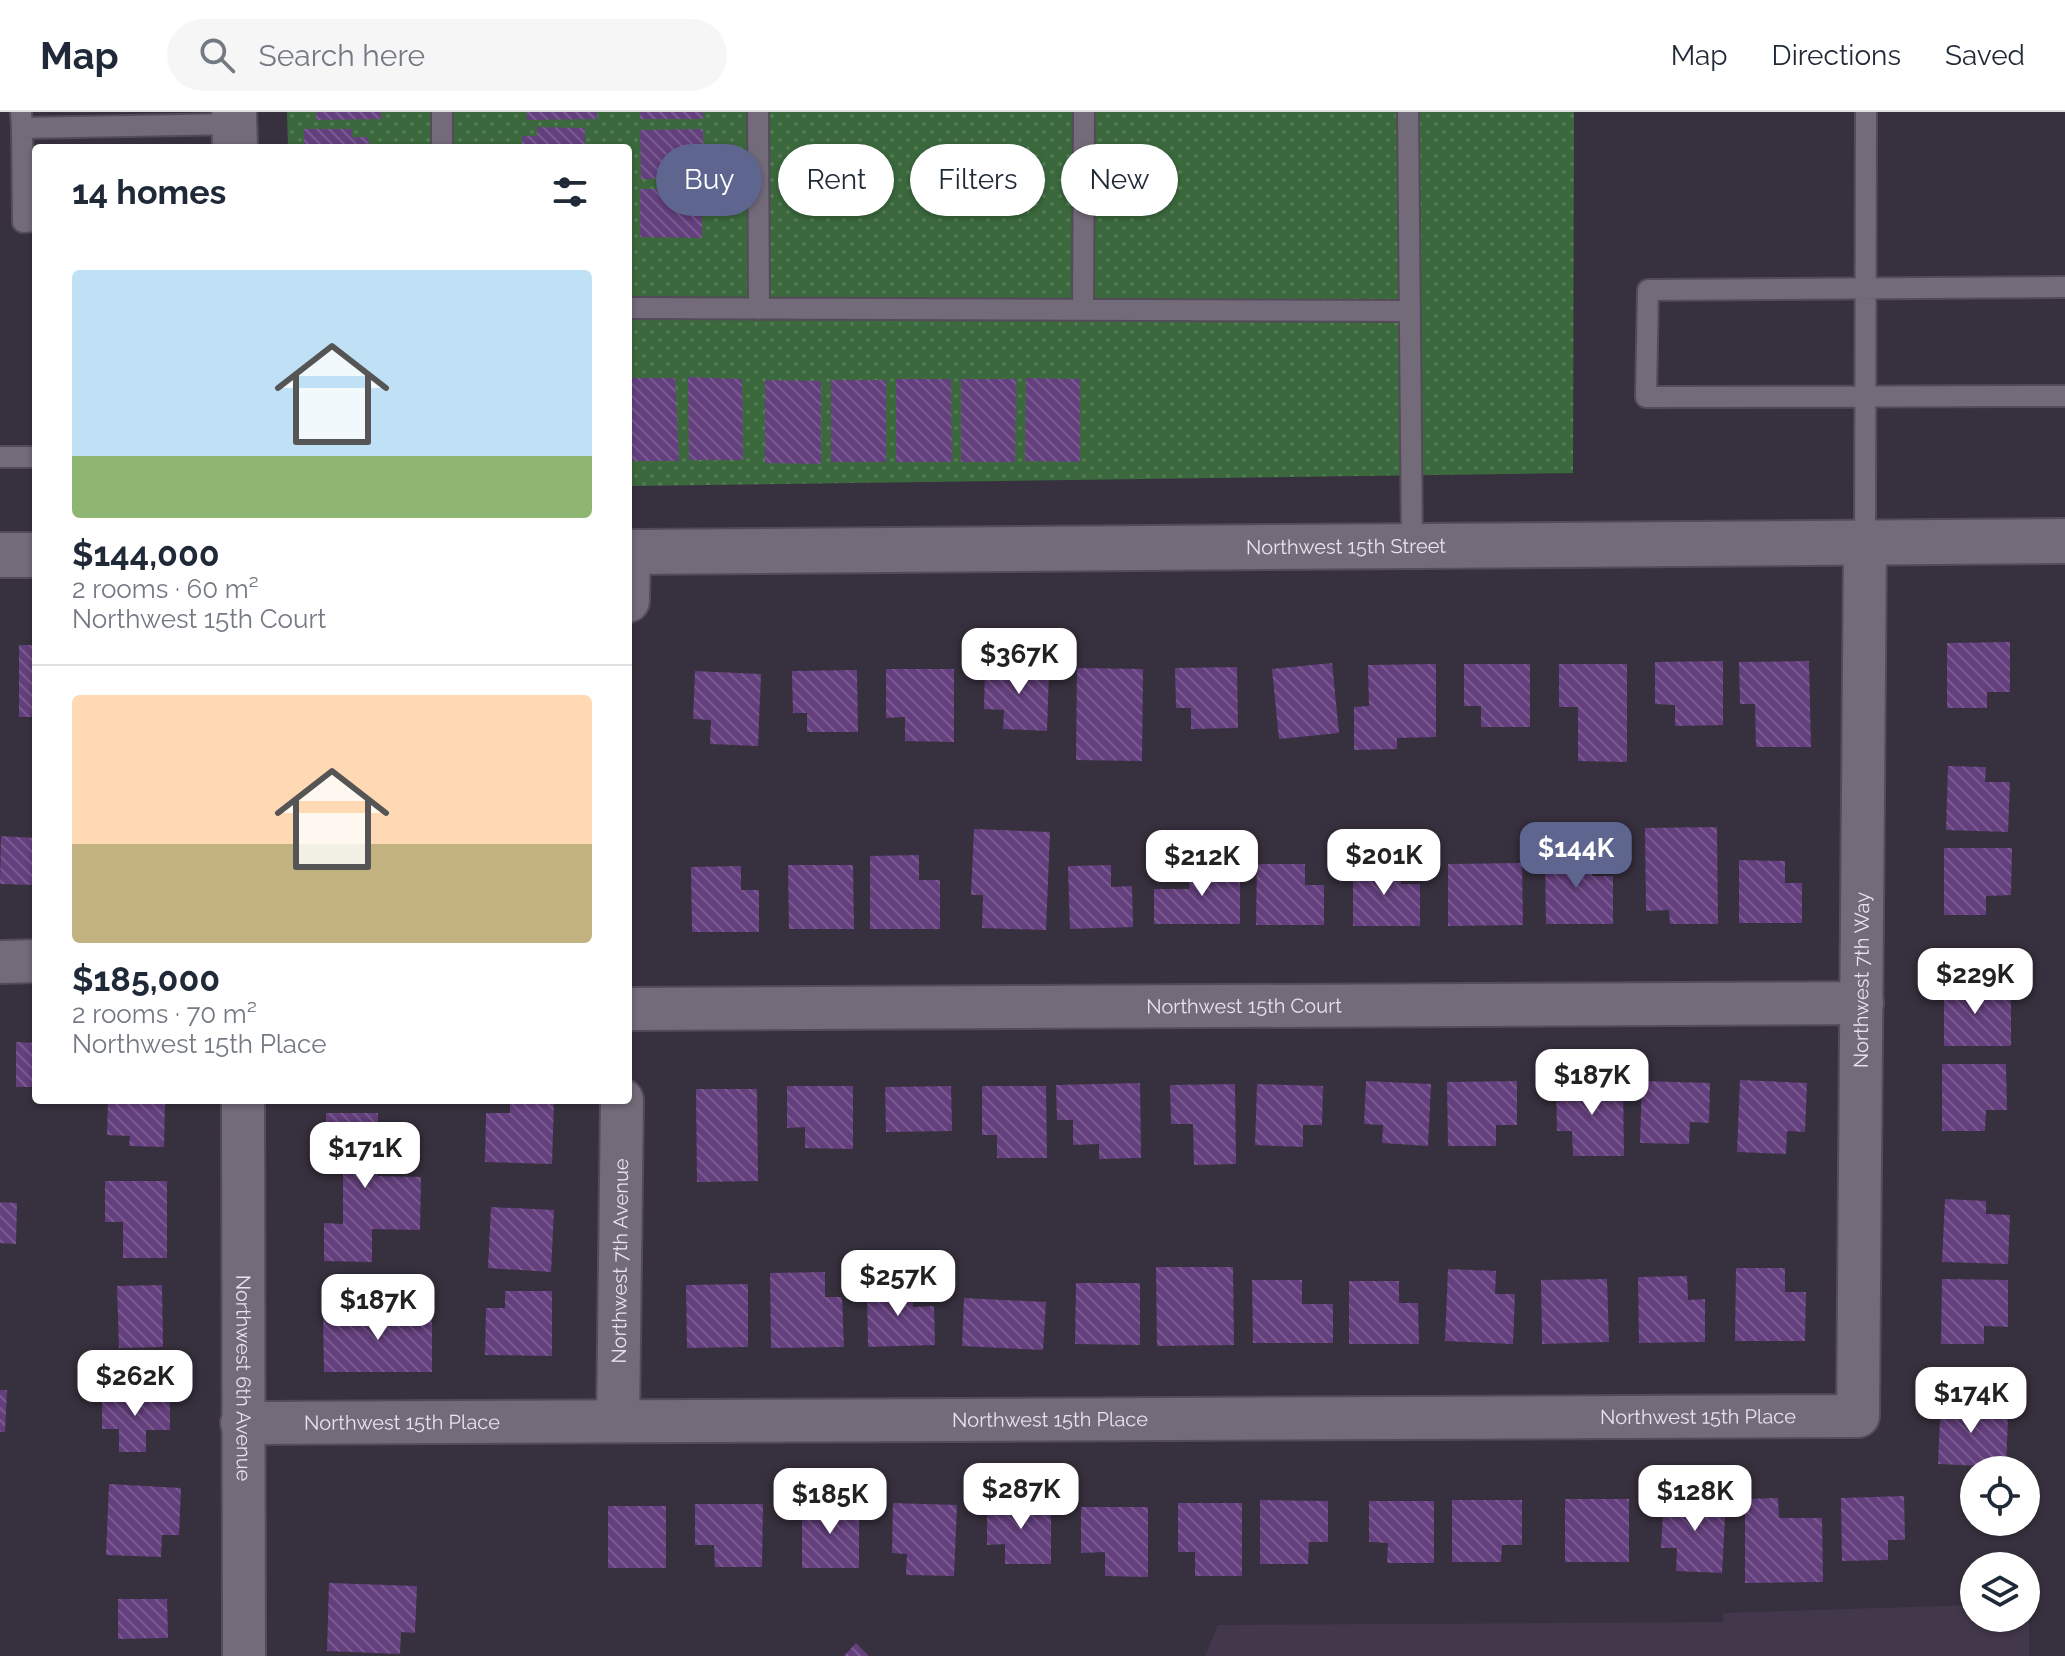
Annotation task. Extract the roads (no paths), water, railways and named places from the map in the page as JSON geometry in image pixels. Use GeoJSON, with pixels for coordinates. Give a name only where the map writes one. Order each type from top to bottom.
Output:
{"type":"FeatureCollection","features":[{"type":"Feature","properties":{"kind":"street","name":"Northwest 15th Street"},"geometry":{"type":"LineString","coordinates":[[632,552],[2065,541]]}},
{"type":"Feature","properties":{"kind":"street","name":"Northwest 7th Way"},"geometry":{"type":"LineString","coordinates":[[1858,1416],[1865,543]]}},
{"type":"Feature","properties":{"kind":"street"},"geometry":{"type":"LineString","coordinates":[[0,555],[32,555]]}},
{"type":"Feature","properties":{"kind":"street"},"geometry":{"type":"LineString","coordinates":[[0,962],[32,961]]}},
{"type":"Feature","properties":{"kind":"street","name":"Northwest 15th Court"},"geometry":{"type":"LineString","coordinates":[[632,1009],[1862,1003]]}},
{"type":"Feature","properties":{"kind":"street","name":"Northwest 6th Avenue"},"geometry":{"type":"LineString","coordinates":[[243,1104],[244,1656]]}},
{"type":"Feature","properties":{"kind":"street","name":"Northwest 7th Avenue"},"geometry":{"type":"LineString","coordinates":[[618,1421],[622,1104]]}},
{"type":"Feature","properties":{"kind":"street","name":"Northwest 15th Place"},"geometry":{"type":"LineString","coordinates":[[242,1423],[1858,1416]]}},
{"type":"Feature","properties":{"kind":"lane"},"geometry":{"type":"LineString","coordinates":[[442,112],[442,144]]}},
{"type":"Feature","properties":{"kind":"lane"},"geometry":{"type":"LineString","coordinates":[[758,112],[759,309]]}},
{"type":"Feature","properties":{"kind":"lane"},"geometry":{"type":"LineString","coordinates":[[1083,310],[1084,112]]}},
{"type":"Feature","properties":{"kind":"lane"},"geometry":{"type":"LineString","coordinates":[[1408,112],[1412,547]]}},
{"type":"Feature","properties":{"kind":"lane"},"geometry":{"type":"LineString","coordinates":[[1865,543],[1866,112]]}},
{"type":"Feature","properties":{"kind":"lane"},"geometry":{"type":"LineString","coordinates":[[32,221],[23,222],[22,120],[235,128]]}},
{"type":"Feature","properties":{"kind":"lane"},"geometry":{"type":"LineString","coordinates":[[2065,287],[1648,290],[1646,397],[2065,396]]}},
{"type":"Feature","properties":{"kind":"lane"},"geometry":{"type":"LineString","coordinates":[[632,308],[1410,311]]}},
{"type":"Feature","properties":{"kind":"lane"},"geometry":{"type":"LineString","coordinates":[[0,457],[32,457]]}}]}
